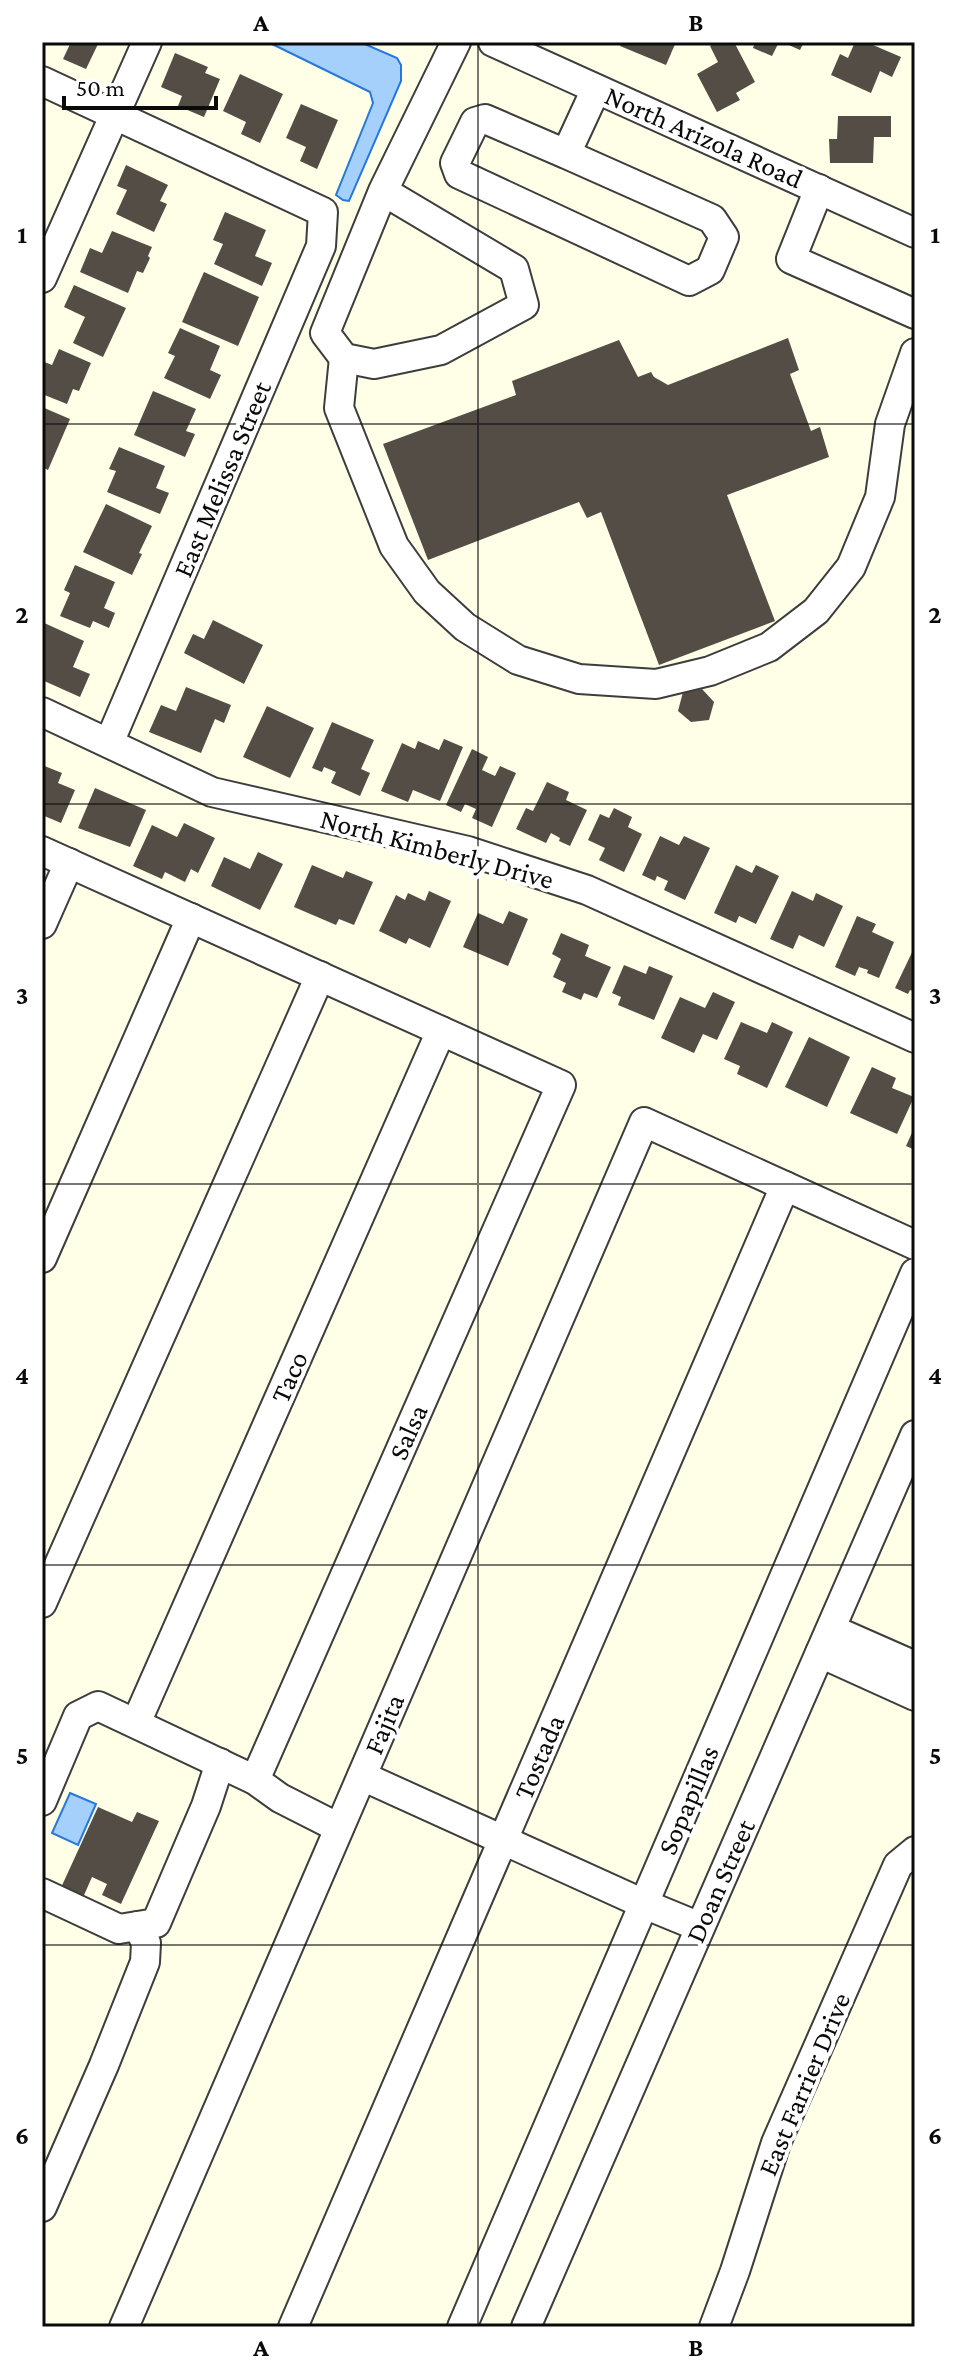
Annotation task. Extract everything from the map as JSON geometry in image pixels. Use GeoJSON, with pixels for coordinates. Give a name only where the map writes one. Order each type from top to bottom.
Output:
{"type":"FeatureCollection","features":[{"type":"Feature","properties":{"kind":"street"},"geometry":{"type":"LineString","coordinates":[[42,278],[147,42]]}},
{"type":"Feature","properties":{"kind":"street"},"geometry":{"type":"LineString","coordinates":[[383,191],[514,269],[524,305],[441,350],[374,364],[344,358],[325,333],[383,191],[456,42]]}},
{"type":"Feature","properties":{"kind":"street","name":"North Arizola Road"},"geometry":{"type":"LineString","coordinates":[[501,44],[915,233]]}},
{"type":"Feature","properties":{"kind":"street"},"geometry":{"type":"LineString","coordinates":[[42,81],[114,114]]}},
{"type":"Feature","properties":{"kind":"street"},"geometry":{"type":"LineString","coordinates":[[566,154],[596,89]]}},
{"type":"Feature","properties":{"kind":"street","name":"East Melissa Street"},"geometry":{"type":"LineString","coordinates":[[109,743],[321,246],[323,212],[114,114]]}},
{"type":"Feature","properties":{"kind":"street"},"geometry":{"type":"LineString","coordinates":[[485,119],[566,154],[712,219],[724,237],[710,270],[689,281],[459,174],[455,163],[475,122],[485,119]]}},
{"type":"Feature","properties":{"kind":"street"},"geometry":{"type":"LineString","coordinates":[[819,189],[791,259],[915,314]]}},
{"type":"Feature","properties":{"kind":"street"},"geometry":{"type":"LineString","coordinates":[[344,358],[339,408],[394,546],[427,592],[465,627],[518,660],[579,679],[656,684],[710,671],[769,647],[816,611],[851,567],[880,497],[890,424],[915,353]]}},
{"type":"Feature","properties":{"kind":"street","name":"North Kimberly Drive"},"geometry":{"type":"LineString","coordinates":[[42,712],[212,792],[468,851],[587,890],[915,1038]]}},
{"type":"Feature","properties":{"kind":"street"},"geometry":{"type":"LineString","coordinates":[[42,851],[441,1031]]}},
{"type":"Feature","properties":{"kind":"street"},"geometry":{"type":"LineString","coordinates":[[42,924],[69,863]]}},
{"type":"Feature","properties":{"kind":"street"},"geometry":{"type":"LineString","coordinates":[[42,1258],[191,918]]}},
{"type":"Feature","properties":{"kind":"street"},"geometry":{"type":"LineString","coordinates":[[42,1603],[320,976]]}},
{"type":"Feature","properties":{"kind":"street","name":"Salsa"},"geometry":{"type":"LineString","coordinates":[[255,1780],[561,1085],[441,1031]]}},
{"type":"Feature","properties":{"kind":"street","name":"Taco"},"geometry":{"type":"LineString","coordinates":[[136,1723],[441,1031]]}},
{"type":"Feature","properties":{"kind":"street","name":"Fajita"},"geometry":{"type":"LineString","coordinates":[[124,2327],[644,1122],[785,1186]]}},
{"type":"Feature","properties":{"kind":"street"},"geometry":{"type":"LineString","coordinates":[[785,1186],[915,1245]]}},
{"type":"Feature","properties":{"kind":"street","name":"Tostada"},"geometry":{"type":"LineString","coordinates":[[293,2327],[785,1186]]}},
{"type":"Feature","properties":{"kind":"street","name":"Sopapillas"},"geometry":{"type":"LineString","coordinates":[[462,2327],[915,1273]]}},
{"type":"Feature","properties":{"kind":"street","name":"Doan Street"},"geometry":{"type":"LineString","coordinates":[[526,2327],[915,1435]]}},
{"type":"Feature","properties":{"kind":"street"},"geometry":{"type":"LineString","coordinates":[[825,1641],[915,1666]]}},
{"type":"Feature","properties":{"kind":"street"},"geometry":{"type":"LineString","coordinates":[[825,1641],[915,1696]]}},
{"type":"Feature","properties":{"kind":"street"},"geometry":{"type":"LineString","coordinates":[[42,1801],[78,1716],[98,1706],[255,1780],[280,1798],[339,1828]]}},
{"type":"Feature","properties":{"kind":"street"},"geometry":{"type":"LineString","coordinates":[[42,1893],[119,1929],[156,1923],[206,1806],[220,1763]]}},
{"type":"Feature","properties":{"kind":"street"},"geometry":{"type":"LineString","coordinates":[[362,1776],[700,1927]]}},
{"type":"Feature","properties":{"kind":"street","name":"East Farrier Drive"},"geometry":{"type":"LineString","coordinates":[[714,2327],[776,2143],[898,1865],[914,1852]]}},
{"type":"Feature","properties":{"kind":"street"},"geometry":{"type":"LineString","coordinates":[[42,2207],[145,1962],[146,1943],[138,1926]]}},
{"type":"Feature","properties":{"kind":"water"},"geometry":{"type":"Polygon","coordinates":[[[268,42],[360,42],[397,58],[401,65],[401,81],[349,201],[336,195],[373,103],[370,92],[268,42]]]}},
{"type":"Feature","properties":{"kind":"water"},"geometry":{"type":"Polygon","coordinates":[[[70,1793],[96,1804],[78,1845],[52,1833],[70,1793]]]}},
{"type":"Feature","properties":{"kind":"building"},"geometry":{"type":"Polygon","coordinates":[[[71,42],[99,42],[86,69],[63,59],[71,42]]]}},
{"type":"Feature","properties":{"kind":"building"},"geometry":{"type":"Polygon","coordinates":[[[622,42],[676,42],[666,65],[620,46],[622,42]]]}},
{"type":"Feature","properties":{"kind":"building"},"geometry":{"type":"Polygon","coordinates":[[[716,42],[734,42],[755,82],[736,93],[740,100],[717,112],[697,74],[718,62],[710,46],[716,42]]]}},
{"type":"Feature","properties":{"kind":"building"},"geometry":{"type":"Polygon","coordinates":[[[755,42],[779,42],[772,56],[753,48],[755,42]]]}},
{"type":"Feature","properties":{"kind":"building"},"geometry":{"type":"Polygon","coordinates":[[[782,42],[804,42],[800,50],[782,42]]]}},
{"type":"Feature","properties":{"kind":"building"},"geometry":{"type":"Polygon","coordinates":[[[855,42],[866,42],[901,57],[892,77],[880,71],[871,93],[831,75],[840,54],[848,58],[855,42]]]}},
{"type":"Feature","properties":{"kind":"building"},"geometry":{"type":"Polygon","coordinates":[[[175,53],[208,67],[205,73],[220,79],[204,117],[178,106],[182,96],[161,87],[175,53]]]}},
{"type":"Feature","properties":{"kind":"building"},"geometry":{"type":"Polygon","coordinates":[[[240,74],[283,94],[260,143],[241,134],[246,122],[223,111],[240,74]]]}},
{"type":"Feature","properties":{"kind":"building"},"geometry":{"type":"Polygon","coordinates":[[[301,104],[338,120],[317,169],[300,161],[306,147],[286,138],[301,104]]]}},
{"type":"Feature","properties":{"kind":"building"},"geometry":{"type":"Polygon","coordinates":[[[838,116],[891,116],[891,137],[874,137],[873,163],[830,163],[829,139],[837,139],[838,116]]]}},
{"type":"Feature","properties":{"kind":"building"},"geometry":{"type":"Polygon","coordinates":[[[126,165],[168,185],[160,201],[167,204],[154,232],[116,214],[127,190],[117,186],[126,165]]]}},
{"type":"Feature","properties":{"kind":"building"},"geometry":{"type":"Polygon","coordinates":[[[225,212],[266,230],[255,256],[272,263],[262,286],[214,264],[223,244],[213,240],[225,212]]]}},
{"type":"Feature","properties":{"kind":"building"},"geometry":{"type":"Polygon","coordinates":[[[112,231],[152,247],[143,273],[137,271],[128,293],[80,272],[90,248],[102,253],[112,231]]]}},
{"type":"Feature","properties":{"kind":"building"},"geometry":{"type":"Polygon","coordinates":[[[204,272],[259,297],[238,346],[182,322],[204,272]]]}},
{"type":"Feature","properties":{"kind":"building"},"geometry":{"type":"Polygon","coordinates":[[[74,285],[126,308],[103,357],[73,343],[85,317],[64,307],[74,285]]]}},
{"type":"Feature","properties":{"kind":"building"},"geometry":{"type":"Polygon","coordinates":[[[180,328],[220,346],[210,370],[221,375],[210,399],[164,378],[175,356],[168,353],[180,328]]]}},
{"type":"Feature","properties":{"kind":"building"},"geometry":{"type":"Polygon","coordinates":[[[788,338],[799,370],[790,374],[811,431],[820,427],[829,457],[727,495],[775,621],[659,665],[601,512],[587,518],[579,502],[428,560],[383,444],[516,395],[512,381],[619,340],[638,377],[651,372],[668,385],[788,338]]]}},
{"type":"Feature","properties":{"kind":"building"},"geometry":{"type":"Polygon","coordinates":[[[59,349],[91,363],[79,391],[73,389],[67,404],[42,394],[42,361],[52,365],[59,349]]]}},
{"type":"Feature","properties":{"kind":"building"},"geometry":{"type":"Polygon","coordinates":[[[153,391],[196,409],[186,431],[195,434],[185,457],[134,435],[153,391]]]}},
{"type":"Feature","properties":{"kind":"building"},"geometry":{"type":"Polygon","coordinates":[[[42,407],[70,419],[48,470],[42,467],[42,407]]]}},
{"type":"Feature","properties":{"kind":"building"},"geometry":{"type":"Polygon","coordinates":[[[119,447],[165,466],[156,488],[169,493],[160,514],[107,492],[116,471],[109,469],[119,447]]]}},
{"type":"Feature","properties":{"kind":"building"},"geometry":{"type":"Polygon","coordinates":[[[106,504],[152,526],[132,575],[83,552],[106,504]]]}},
{"type":"Feature","properties":{"kind":"building"},"geometry":{"type":"Polygon","coordinates":[[[75,565],[115,582],[104,608],[115,613],[109,628],[93,621],[90,628],[60,616],[70,593],[64,590],[75,565]]]}},
{"type":"Feature","properties":{"kind":"building"},"geometry":{"type":"Polygon","coordinates":[[[213,620],[263,645],[244,684],[184,653],[193,634],[204,639],[213,620]]]}},
{"type":"Feature","properties":{"kind":"building"},"geometry":{"type":"Polygon","coordinates":[[[42,622],[84,641],[73,667],[90,674],[80,697],[42,680],[42,622]]]}},
{"type":"Feature","properties":{"kind":"building"},"geometry":{"type":"Polygon","coordinates":[[[186,687],[231,705],[224,723],[215,719],[201,753],[149,732],[161,705],[176,711],[186,687]]]}},
{"type":"Feature","properties":{"kind":"building"},"geometry":{"type":"Polygon","coordinates":[[[702,689],[714,702],[709,720],[691,722],[678,711],[683,692],[702,689]]]}},
{"type":"Feature","properties":{"kind":"building"},"geometry":{"type":"Polygon","coordinates":[[[267,706],[314,728],[290,778],[243,757],[267,706]]]}},
{"type":"Feature","properties":{"kind":"building"},"geometry":{"type":"Polygon","coordinates":[[[332,722],[374,740],[361,769],[370,773],[360,796],[331,783],[336,772],[324,767],[322,772],[312,768],[332,722]]]}},
{"type":"Feature","properties":{"kind":"building"},"geometry":{"type":"Polygon","coordinates":[[[444,739],[463,747],[440,801],[413,790],[408,802],[381,791],[402,743],[415,749],[418,741],[439,750],[444,739]]]}},
{"type":"Feature","properties":{"kind":"building"},"geometry":{"type":"Polygon","coordinates":[[[472,749],[488,757],[482,770],[495,776],[500,766],[516,773],[492,827],[472,818],[476,809],[465,804],[461,812],[446,805],[472,749]]]}},
{"type":"Feature","properties":{"kind":"building"},"geometry":{"type":"Polygon","coordinates":[[[42,765],[62,773],[58,783],[75,790],[61,823],[42,815],[42,765]]]}},
{"type":"Feature","properties":{"kind":"building"},"geometry":{"type":"Polygon","coordinates":[[[547,782],[569,792],[566,800],[587,810],[570,846],[551,833],[546,843],[516,829],[526,808],[533,811],[547,782]]]}},
{"type":"Feature","properties":{"kind":"building"},"geometry":{"type":"Polygon","coordinates":[[[95,788],[146,810],[130,847],[78,828],[95,788]]]}},
{"type":"Feature","properties":{"kind":"building"},"geometry":{"type":"Polygon","coordinates":[[[614,808],[632,817],[628,827],[642,834],[624,872],[599,860],[605,848],[588,840],[600,814],[609,818],[614,808]]]}},
{"type":"Feature","properties":{"kind":"building"},"geometry":{"type":"Polygon","coordinates":[[[184,823],[215,838],[198,873],[191,869],[185,882],[165,872],[162,879],[133,866],[152,825],[177,837],[184,823]]]}},
{"type":"Feature","properties":{"kind":"building"},"geometry":{"type":"Polygon","coordinates":[[[660,836],[679,845],[684,836],[710,848],[685,900],[664,890],[668,881],[657,876],[655,881],[642,875],[660,836]]]}},
{"type":"Feature","properties":{"kind":"building"},"geometry":{"type":"Polygon","coordinates":[[[258,852],[283,864],[260,910],[211,886],[224,857],[250,869],[258,852]]]}},
{"type":"Feature","properties":{"kind":"building"},"geometry":{"type":"Polygon","coordinates":[[[312,865],[343,878],[346,871],[373,882],[354,925],[339,919],[336,925],[294,907],[312,865]]]}},
{"type":"Feature","properties":{"kind":"building"},"geometry":{"type":"Polygon","coordinates":[[[736,865],[752,873],[756,865],[779,876],[756,924],[739,916],[736,923],[714,913],[736,865]]]}},
{"type":"Feature","properties":{"kind":"building"},"geometry":{"type":"Polygon","coordinates":[[[429,891],[451,901],[430,948],[409,938],[406,944],[379,931],[396,895],[405,900],[408,893],[425,901],[429,891]]]}},
{"type":"Feature","properties":{"kind":"building"},"geometry":{"type":"Polygon","coordinates":[[[792,891],[813,901],[816,893],[843,906],[824,947],[799,935],[793,949],[770,939],[792,891]]]}},
{"type":"Feature","properties":{"kind":"building"},"geometry":{"type":"Polygon","coordinates":[[[509,911],[528,919],[508,966],[463,947],[478,913],[503,924],[509,911]]]}},
{"type":"Feature","properties":{"kind":"building"},"geometry":{"type":"Polygon","coordinates":[[[857,916],[876,924],[872,932],[894,942],[879,978],[859,967],[855,976],[835,967],[857,916]]]}},
{"type":"Feature","properties":{"kind":"building"},"geometry":{"type":"Polygon","coordinates":[[[561,933],[589,945],[585,956],[611,967],[597,998],[584,993],[581,1000],[562,992],[566,983],[553,977],[561,959],[552,954],[561,933]]]}},
{"type":"Feature","properties":{"kind":"building"},"geometry":{"type":"Polygon","coordinates":[[[915,946],[915,992],[910,990],[908,994],[895,988],[915,946]]]}},
{"type":"Feature","properties":{"kind":"building"},"geometry":{"type":"Polygon","coordinates":[[[624,965],[646,974],[649,966],[673,976],[654,1020],[618,1005],[621,997],[612,993],[624,965]]]}},
{"type":"Feature","properties":{"kind":"building"},"geometry":{"type":"Polygon","coordinates":[[[713,992],[735,1002],[717,1040],[703,1034],[694,1053],[661,1038],[680,997],[705,1008],[713,992]]]}},
{"type":"Feature","properties":{"kind":"building"},"geometry":{"type":"Polygon","coordinates":[[[741,1022],[767,1033],[772,1022],[793,1032],[767,1088],[737,1074],[740,1066],[724,1059],[741,1022]]]}},
{"type":"Feature","properties":{"kind":"building"},"geometry":{"type":"Polygon","coordinates":[[[809,1037],[850,1057],[827,1107],[785,1087],[809,1037]]]}},
{"type":"Feature","properties":{"kind":"building"},"geometry":{"type":"Polygon","coordinates":[[[872,1067],[896,1078],[892,1088],[914,1097],[897,1134],[850,1113],[872,1067]]]}},
{"type":"Feature","properties":{"kind":"building"},"geometry":{"type":"Polygon","coordinates":[[[915,1126],[915,1150],[906,1146],[915,1126]]]}},
{"type":"Feature","properties":{"kind":"building"},"geometry":{"type":"Polygon","coordinates":[[[98,1807],[132,1822],[137,1812],[159,1821],[121,1904],[102,1895],[107,1884],[92,1877],[81,1902],[59,1892],[98,1807]]]}}]}
